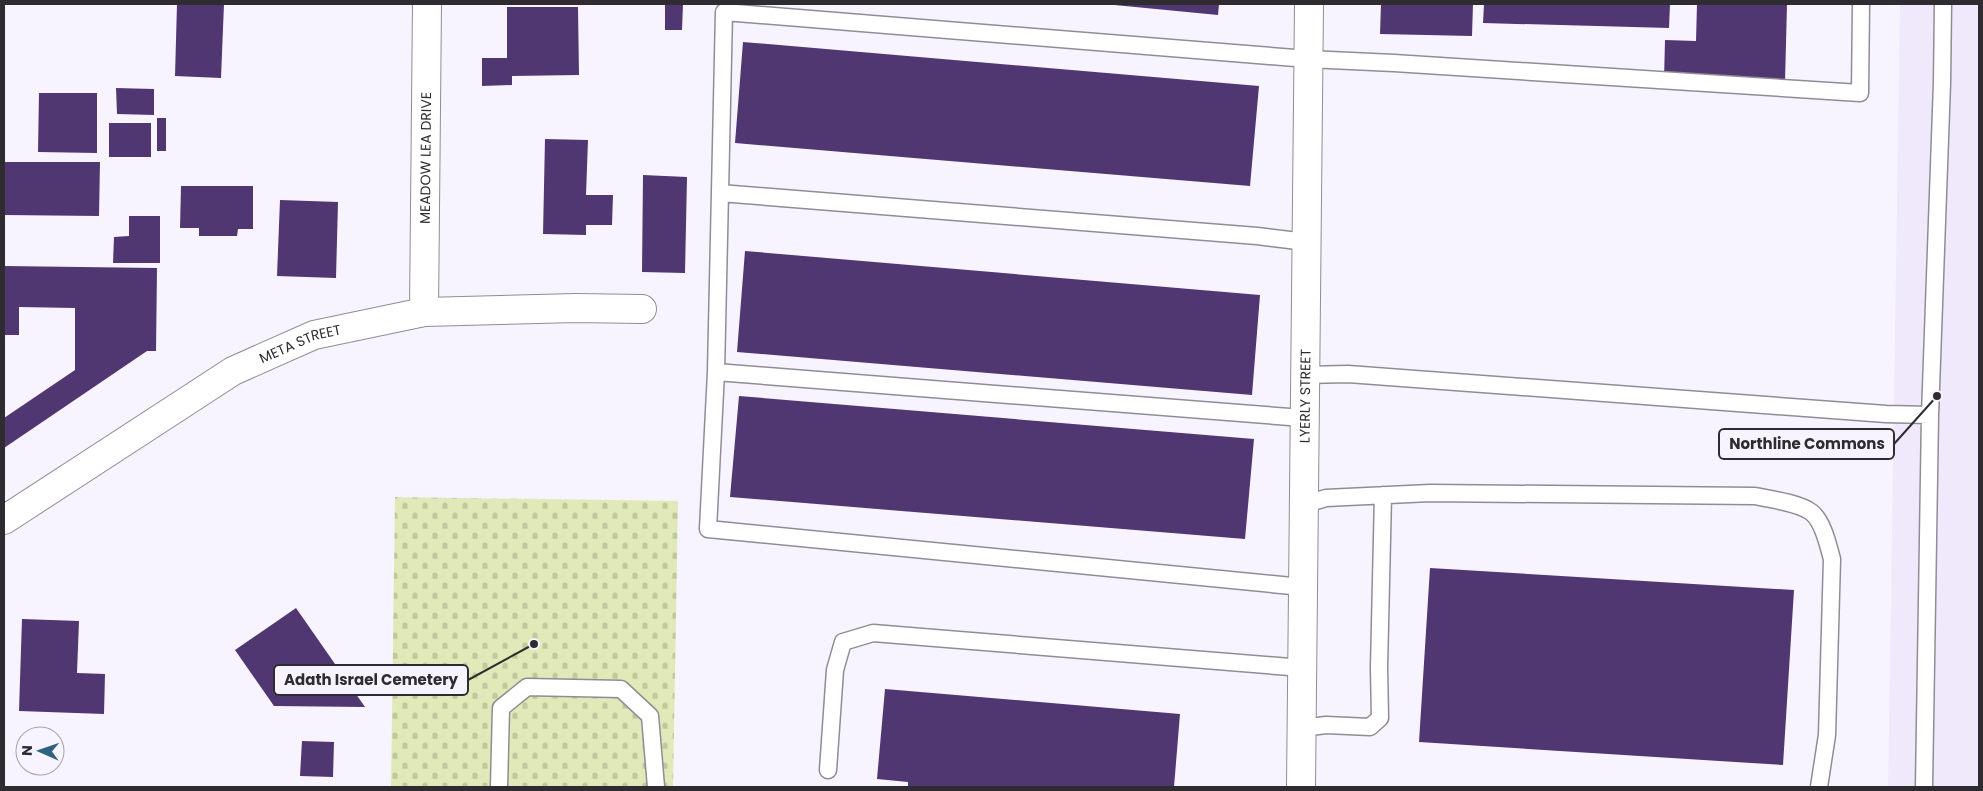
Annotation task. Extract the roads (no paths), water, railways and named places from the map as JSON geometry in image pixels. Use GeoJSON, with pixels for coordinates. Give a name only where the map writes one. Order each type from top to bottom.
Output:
{"type":"FeatureCollection","features":[{"type":"Feature","properties":{"kind":"street","name":"MEADOW LEA DRIVE"},"geometry":{"type":"LineString","coordinates":[[424,312],[427,4]]}},
{"type":"Feature","properties":{"kind":"street","name":"LYERLY STREET"},"geometry":{"type":"LineString","coordinates":[[1301,787],[1303,418],[1309,4]]}},
{"type":"Feature","properties":{"kind":"street","name":"META STREET"},"geometry":{"type":"LineString","coordinates":[[4,520],[233,371],[314,335],[424,312],[576,308],[642,309]]}},
{"type":"Feature","properties":{"kind":"lane"},"geometry":{"type":"LineString","coordinates":[[1302,588],[708,529],[716,372],[724,12],[1308,59],[1860,93],[1861,4]]}},
{"type":"Feature","properties":{"kind":"lane"},"geometry":{"type":"LineString","coordinates":[[1924,787],[1930,415],[1943,4]]}},
{"type":"Feature","properties":{"kind":"lane"},"geometry":{"type":"LineString","coordinates":[[720,193],[1257,236],[1306,242]]}},
{"type":"Feature","properties":{"kind":"lane"},"geometry":{"type":"LineString","coordinates":[[716,372],[1303,418]]}},
{"type":"Feature","properties":{"kind":"lane"},"geometry":{"type":"LineString","coordinates":[[1304,375],[1348,374],[1886,414],[1930,415]]}},
{"type":"Feature","properties":{"kind":"lane"},"geometry":{"type":"LineString","coordinates":[[1302,728],[1326,725],[1370,727],[1380,718],[1379,668],[1383,494]]}},
{"type":"Feature","properties":{"kind":"lane"},"geometry":{"type":"LineString","coordinates":[[1303,505],[1326,498],[1383,494],[1755,496],[1787,503],[1812,513],[1824,532],[1832,558],[1828,726],[1819,787]]}},
{"type":"Feature","properties":{"kind":"lane"},"geometry":{"type":"LineString","coordinates":[[828,770],[835,670],[843,642],[874,633],[1302,668]]}},
{"type":"Feature","properties":{"kind":"lane"},"geometry":{"type":"LineString","coordinates":[[499,787],[501,708],[527,687],[621,689],[650,716],[656,787]]}},
{"type":"Feature","properties":{"kind":"place","name":"Northline Commons"},"geometry":{"type":"Point","coordinates":[1937,396]}},
{"type":"Feature","properties":{"kind":"place","name":"Adath Israel Cemetery"},"geometry":{"type":"Point","coordinates":[534,644]}}]}
